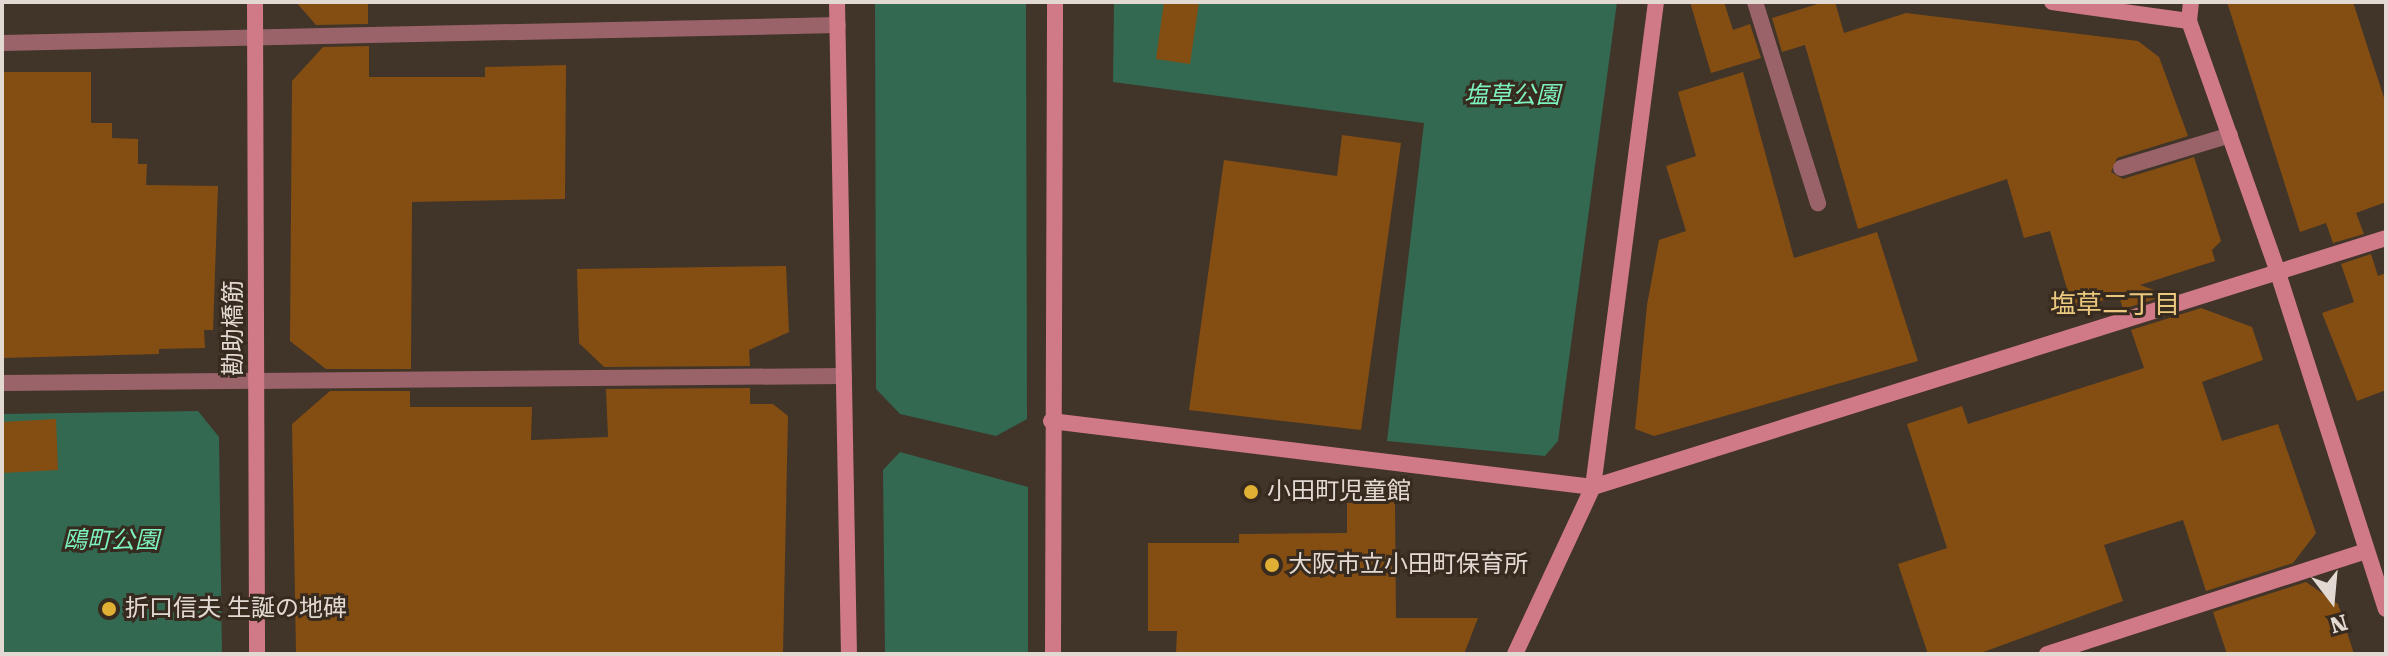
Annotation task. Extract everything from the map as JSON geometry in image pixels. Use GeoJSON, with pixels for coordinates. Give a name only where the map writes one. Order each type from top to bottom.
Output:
{"type":"FeatureCollection","features":[{"type":"Feature","properties":{"kind":"street","name":"勘助橋筋"},"geometry":{"type":"LineString","coordinates":[[255,2],[257,654]]}},
{"type":"Feature","properties":{"kind":"street"},"geometry":{"type":"LineString","coordinates":[[837,2],[849,654]]}},
{"type":"Feature","properties":{"kind":"street"},"geometry":{"type":"LineString","coordinates":[[1053,654],[1051,421],[1055,2]]}},
{"type":"Feature","properties":{"kind":"street"},"geometry":{"type":"LineString","coordinates":[[1515,654],[1593,487],[1656,2]]}},
{"type":"Feature","properties":{"kind":"street"},"geometry":{"type":"LineString","coordinates":[[1755,2],[1818,203]]}},
{"type":"Feature","properties":{"kind":"street"},"geometry":{"type":"LineString","coordinates":[[2052,2],[2189,21]]}},
{"type":"Feature","properties":{"kind":"street"},"geometry":{"type":"LineString","coordinates":[[2191,2],[2189,21],[2277,270],[2386,609]]}},
{"type":"Feature","properties":{"kind":"street"},"geometry":{"type":"LineString","coordinates":[[2,43],[256,40],[838,25]]}},
{"type":"Feature","properties":{"kind":"street"},"geometry":{"type":"LineString","coordinates":[[2121,168],[2230,135]]}},
{"type":"Feature","properties":{"kind":"street"},"geometry":{"type":"LineString","coordinates":[[1051,421],[1593,487],[2386,238]]}},
{"type":"Feature","properties":{"kind":"street"},"geometry":{"type":"LineString","coordinates":[[2,383],[844,376]]}},
{"type":"Feature","properties":{"kind":"street"},"geometry":{"type":"LineString","coordinates":[[2047,654],[2366,551]]}},
{"type":"Feature","properties":{"kind":"green space"},"geometry":{"type":"Polygon","coordinates":[[[875,2],[1026,2],[1027,419],[996,436],[900,414],[876,389],[875,2]]]}},
{"type":"Feature","properties":{"kind":"green space","name":"塩草公園"},"geometry":{"type":"Polygon","coordinates":[[[1114,2],[1617,2],[1558,441],[1545,456],[1387,441],[1424,123],[1113,82],[1114,2]]]}},
{"type":"Feature","properties":{"kind":"green space","name":"鴎町公園"},"geometry":{"type":"Polygon","coordinates":[[[198,411],[219,437],[222,654],[2,654],[2,414],[198,411]]]}},
{"type":"Feature","properties":{"kind":"green space"},"geometry":{"type":"Polygon","coordinates":[[[900,452],[1028,487],[1028,654],[885,654],[883,470],[900,452]]]}},
{"type":"Feature","properties":{"kind":"building"},"geometry":{"type":"Polygon","coordinates":[[[296,2],[368,2],[368,24],[316,25],[296,2]]]}},
{"type":"Feature","properties":{"kind":"building"},"geometry":{"type":"Polygon","coordinates":[[[1164,2],[1199,2],[1190,64],[1156,59],[1164,2]]]}},
{"type":"Feature","properties":{"kind":"building"},"geometry":{"type":"Polygon","coordinates":[[[1690,2],[1724,2],[1733,30],[1750,24],[1761,58],[1711,73],[1690,2]]]}},
{"type":"Feature","properties":{"kind":"building"},"geometry":{"type":"Polygon","coordinates":[[[1824,2],[1835,2],[1844,33],[1906,13],[2138,41],[2159,57],[2188,136],[2117,158],[2111,172],[2123,179],[2194,157],[2221,241],[2212,250],[2215,261],[2140,285],[2168,295],[2123,309],[2119,296],[2073,309],[2050,231],[2024,238],[2007,179],[1858,229],[1805,45],[1782,52],[1772,18],[1824,2]]]}},
{"type":"Feature","properties":{"kind":"building"},"geometry":{"type":"Polygon","coordinates":[[[2227,2],[2353,2],[2386,104],[2386,202],[2356,213],[2364,234],[2333,243],[2326,223],[2300,232],[2227,2]]]}},
{"type":"Feature","properties":{"kind":"building"},"geometry":{"type":"Polygon","coordinates":[[[369,46],[369,77],[485,77],[485,67],[566,65],[565,199],[412,202],[411,369],[326,369],[290,341],[292,81],[323,47],[369,46]]]}},
{"type":"Feature","properties":{"kind":"building"},"geometry":{"type":"Polygon","coordinates":[[[2,72],[91,72],[91,123],[112,123],[112,138],[138,139],[138,164],[147,164],[146,185],[218,186],[213,330],[204,330],[205,348],[159,349],[159,354],[2,358],[2,72]]]}},
{"type":"Feature","properties":{"kind":"building"},"geometry":{"type":"Polygon","coordinates":[[[1743,72],[1794,258],[1877,232],[1918,361],[1654,436],[1635,429],[1647,305],[1659,240],[1686,231],[1666,166],[1696,156],[1678,92],[1743,72]]]}},
{"type":"Feature","properties":{"kind":"building"},"geometry":{"type":"Polygon","coordinates":[[[1342,135],[1401,143],[1361,430],[1189,410],[1224,160],[1337,176],[1342,135]]]}},
{"type":"Feature","properties":{"kind":"building"},"geometry":{"type":"Polygon","coordinates":[[[2371,254],[2378,276],[2386,273],[2386,390],[2357,401],[2322,313],[2354,302],[2341,264],[2371,254]]]}},
{"type":"Feature","properties":{"kind":"building"},"geometry":{"type":"Polygon","coordinates":[[[786,266],[789,332],[749,350],[750,366],[604,367],[579,343],[577,269],[786,266]]]}},
{"type":"Feature","properties":{"kind":"building"},"geometry":{"type":"Polygon","coordinates":[[[2201,308],[2252,327],[2263,360],[2202,382],[2222,441],[2278,424],[2316,533],[2293,563],[2206,591],[2183,520],[2104,545],[2123,601],[1978,654],[1928,654],[1898,564],[1947,548],[1907,424],[1962,406],[1968,424],[2144,368],[2131,330],[2201,308]]]}},
{"type":"Feature","properties":{"kind":"building"},"geometry":{"type":"Polygon","coordinates":[[[750,388],[750,404],[773,404],[788,416],[783,654],[296,654],[292,424],[330,391],[410,391],[410,407],[532,407],[531,440],[608,437],[606,389],[750,388]]]}},
{"type":"Feature","properties":{"kind":"building"},"geometry":{"type":"Polygon","coordinates":[[[56,419],[58,470],[2,473],[2,422],[56,419]]]}},
{"type":"Feature","properties":{"kind":"building"},"geometry":{"type":"Polygon","coordinates":[[[1395,502],[1396,618],[1478,618],[1464,654],[1176,654],[1177,631],[1148,631],[1148,543],[1239,543],[1239,534],[1347,533],[1347,503],[1395,502]]]}},
{"type":"Feature","properties":{"kind":"building"},"geometry":{"type":"Polygon","coordinates":[[[2306,582],[2338,604],[2354,654],[2227,654],[2213,612],[2306,582]]]}},
{"type":"Feature","properties":{"kind":"place","name":"小田町児童館"},"geometry":{"type":"Point","coordinates":[1251,492]}},
{"type":"Feature","properties":{"kind":"place","name":"大阪市立小田町保育所"},"geometry":{"type":"Point","coordinates":[1272,565]}},
{"type":"Feature","properties":{"kind":"place","name":"折口信夫 生誕の地碑"},"geometry":{"type":"Point","coordinates":[109,609]}},
{"type":"Feature","properties":{"kind":"district","name":"塩草二丁目"},"geometry":{"type":"Point","coordinates":[2115,305]}}]}
